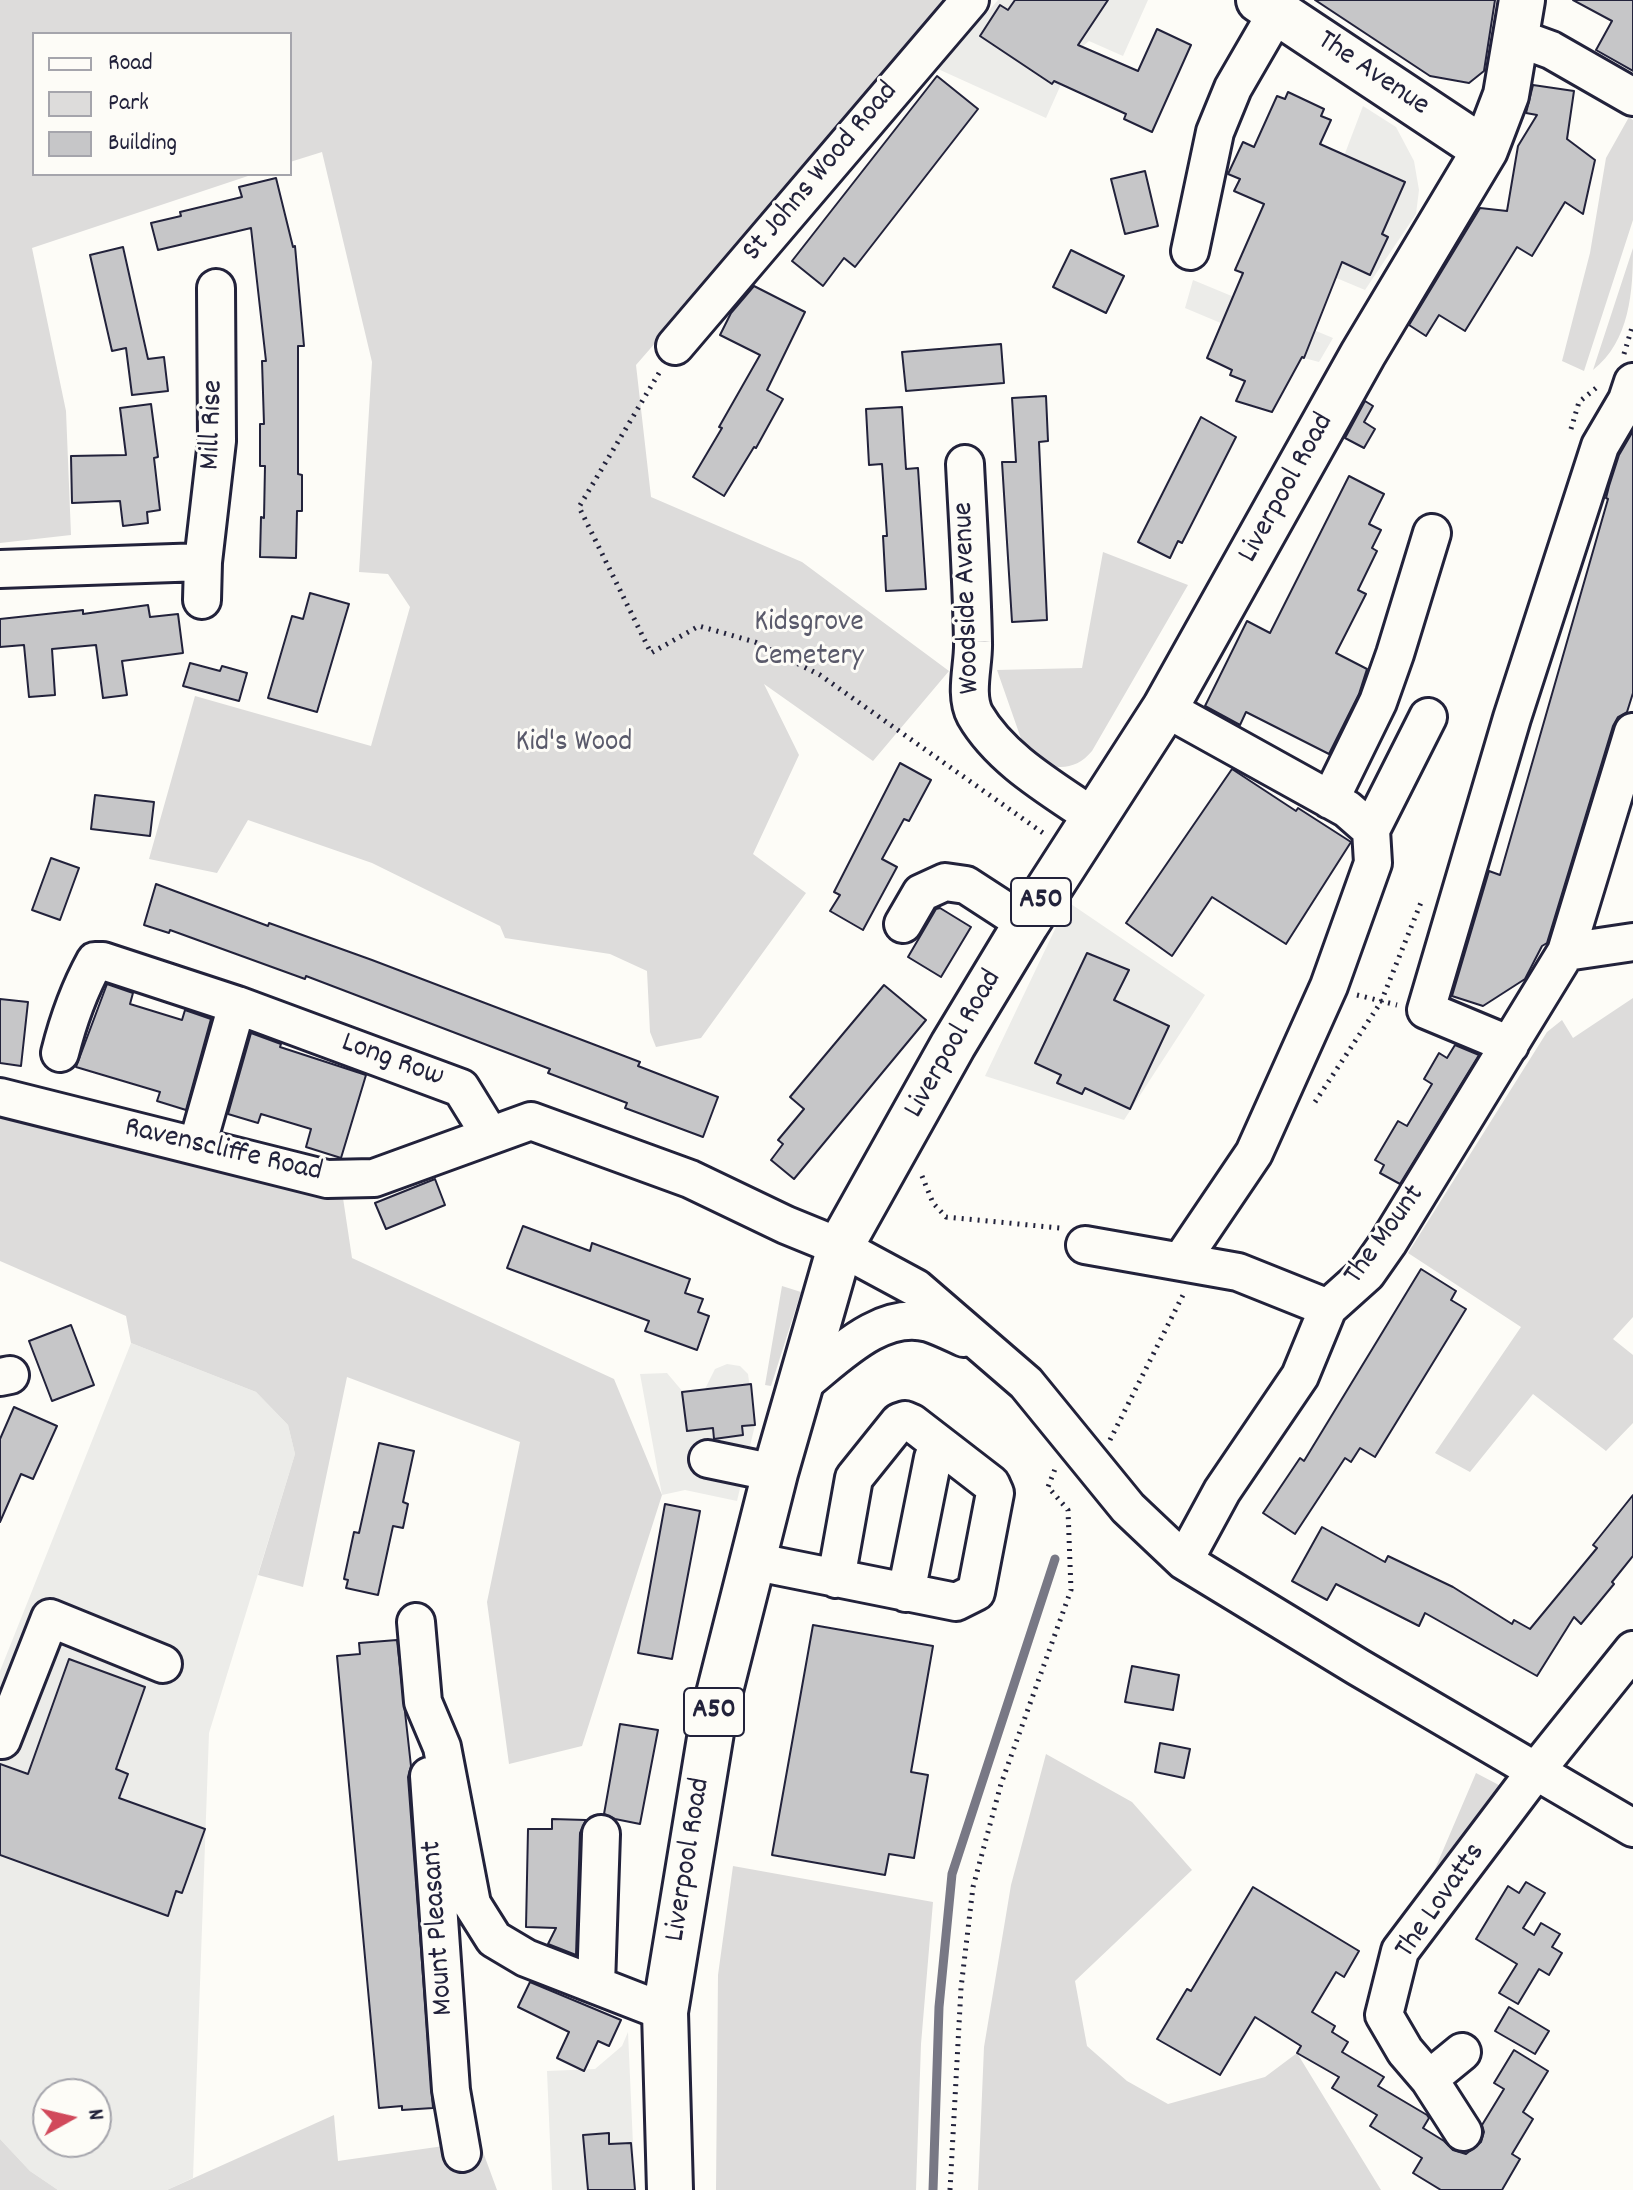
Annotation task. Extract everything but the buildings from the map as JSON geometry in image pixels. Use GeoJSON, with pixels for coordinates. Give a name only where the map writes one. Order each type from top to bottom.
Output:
{"type":"FeatureCollection","features":[{"type":"Feature","properties":{"kind":"main road","name":"The Avenue"},"geometry":{"type":"LineString","coordinates":[[1268,6],[1485,150]]}},
{"type":"Feature","properties":{"kind":"main road","name":"Liverpool Road"},"geometry":{"type":"LineString","coordinates":[[670,2190],[665,2012],[714,1714],[775,1473],[840,1247],[953,1045],[1026,924],[1165,708],[1363,354],[1485,150],[1506,95],[1520,19]]}},
{"type":"Feature","properties":{"kind":"street","name":"St Johns Wood Road"},"geometry":{"type":"LineString","coordinates":[[675,346],[970,0]]}},
{"type":"Feature","properties":{"kind":"street"},"geometry":{"type":"LineString","coordinates":[[1190,251],[1215,132],[1268,6]]}},
{"type":"Feature","properties":{"kind":"street"},"geometry":{"type":"LineString","coordinates":[[1520,19],[1551,50],[1633,97]]}},
{"type":"Feature","properties":{"kind":"street","name":"Mill Rise"},"geometry":{"type":"LineString","coordinates":[[202,600],[203,562],[217,441],[216,288]]}},
{"type":"Feature","properties":{"kind":"street"},"geometry":{"type":"LineString","coordinates":[[1510,1045],[1426,1010],[1512,718],[1600,446],[1627,400],[1618,378]]}},
{"type":"Feature","properties":{"kind":"street","name":"Woodside Avenue"},"geometry":{"type":"LineString","coordinates":[[965,464],[973,645],[970,696],[973,711],[994,739],[1025,769],[1095,818]]}},
{"type":"Feature","properties":{"kind":"street"},"geometry":{"type":"LineString","coordinates":[[1330,800],[1378,702],[1432,533]]}},
{"type":"Feature","properties":{"kind":"street"},"geometry":{"type":"LineString","coordinates":[[0,569],[203,562]]}},
{"type":"Feature","properties":{"kind":"street"},"geometry":{"type":"LineString","coordinates":[[1165,708],[1347,809],[1371,830]]}},
{"type":"Feature","properties":{"kind":"street"},"geometry":{"type":"LineString","coordinates":[[1191,1262],[1254,1153],[1329,986],[1373,863],[1371,830],[1428,717]]}},
{"type":"Feature","properties":{"kind":"street","name":"The Mount"},"geometry":{"type":"LineString","coordinates":[[1184,1561],[1222,1491],[1300,1376],[1328,1308],[1367,1273],[1388,1243],[1566,952],[1633,732]]}},
{"type":"Feature","properties":{"kind":"street"},"geometry":{"type":"LineString","coordinates":[[903,924],[921,893],[945,882],[966,885],[1026,924]]}},
{"type":"Feature","properties":{"kind":"street"},"geometry":{"type":"LineString","coordinates":[[1566,952],[1633,942]]}},
{"type":"Feature","properties":{"kind":"street","name":"Long Row"},"geometry":{"type":"LineString","coordinates":[[60,1053],[70,1018],[95,961],[103,961],[237,1005],[461,1088],[490,1135]]}},
{"type":"Feature","properties":{"kind":"street"},"geometry":{"type":"LineString","coordinates":[[197,1146],[237,1005]]}},
{"type":"Feature","properties":{"kind":"street","name":"Ravenscliffe Road"},"geometry":{"type":"LineString","coordinates":[[0,1097],[327,1179],[374,1178],[490,1135]]}},
{"type":"Feature","properties":{"kind":"street"},"geometry":{"type":"LineString","coordinates":[[490,1135],[531,1121],[690,1179],[840,1247],[916,1288],[1026,1383],[1128,1508],[1184,1561],[1633,1828]]}},
{"type":"Feature","properties":{"kind":"street"},"geometry":{"type":"LineString","coordinates":[[1085,1245],[1238,1272],[1328,1308]]}},
{"type":"Feature","properties":{"kind":"street"},"geometry":{"type":"LineString","coordinates":[[800,1386],[858,1342],[892,1322],[927,1322],[987,1348]]}},
{"type":"Feature","properties":{"kind":"street"},"geometry":{"type":"LineString","coordinates":[[752,1561],[836,1579],[956,1602],[976,1592],[980,1580],[995,1493],[991,1484],[912,1423],[905,1420],[899,1422],[857,1474],[836,1579]]}},
{"type":"Feature","properties":{"kind":"street"},"geometry":{"type":"LineString","coordinates":[[906,1593],[933,1458],[941,1446]]}},
{"type":"Feature","properties":{"kind":"street"},"geometry":{"type":"LineString","coordinates":[[708,1459],[775,1473]]}},
{"type":"Feature","properties":{"kind":"street"},"geometry":{"type":"LineString","coordinates":[[0,1739],[50,1618],[163,1664]]}},
{"type":"Feature","properties":{"kind":"street","name":"Mount Pleasant"},"geometry":{"type":"LineString","coordinates":[[416,1622],[451,2090],[462,2153]]}},
{"type":"Feature","properties":{"kind":"street","name":"The Lovatts"},"geometry":{"type":"LineString","coordinates":[[1463,2132],[1429,2079],[1405,2051],[1384,2015],[1400,1951],[1535,1772],[1633,1650]]}},
{"type":"Feature","properties":{"kind":"street","name":"Mount Pleasant"},"geometry":{"type":"LineString","coordinates":[[423,1702],[442,1747],[472,1904],[494,1939],[526,1958],[665,2012]]}},
{"type":"Feature","properties":{"kind":"street"},"geometry":{"type":"LineString","coordinates":[[596,1985],[601,1834]]}},
{"type":"Feature","properties":{"kind":"street"},"geometry":{"type":"LineString","coordinates":[[1429,2079],[1462,2052]]}},
{"type":"Feature","properties":{"kind":"path"},"geometry":{"type":"LineString","coordinates":[[1569,432],[1579,402],[1618,378],[1633,324]]}},
{"type":"Feature","properties":{"kind":"path"},"geometry":{"type":"LineString","coordinates":[[675,346],[579,507],[651,653],[699,626],[755,642],[820,675],[1073,854]]}},
{"type":"Feature","properties":{"kind":"path"},"geometry":{"type":"LineString","coordinates":[[1308,1112],[1381,1002],[1426,889]]}},
{"type":"Feature","properties":{"kind":"path"},"geometry":{"type":"LineString","coordinates":[[922,1176],[933,1203],[946,1217],[1075,1230],[1085,1245]]}},
{"type":"Feature","properties":{"kind":"path"},"geometry":{"type":"LineString","coordinates":[[1106,1447],[1163,1333],[1191,1262]]}},
{"type":"Feature","properties":{"kind":"path"},"geometry":{"type":"LineString","coordinates":[[950,2190],[961,1988],[973,1887],[1001,1784],[1071,1590],[1068,1510],[1048,1487],[1057,1466],[1062,1463]]}},
{"type":"Feature","properties":{"kind":"shaded area"},"geometry":{"type":"Polygon","coordinates":[[[998,0],[1148,0],[1123,56],[1089,41],[1075,53],[1046,118],[938,69],[998,0]]]}},
{"type":"Feature","properties":{"kind":"shaded area"},"geometry":{"type":"Polygon","coordinates":[[[1363,106],[1396,127],[1414,161],[1419,190],[1416,214],[1365,290],[1303,264],[1363,106]]]}},
{"type":"Feature","properties":{"kind":"shaded area"},"geometry":{"type":"Polygon","coordinates":[[[1193,280],[1333,338],[1319,362],[1304,358],[1185,308],[1193,280]]]}},
{"type":"Feature","properties":{"kind":"shaded area"},"geometry":{"type":"Polygon","coordinates":[[[1068,902],[1205,995],[1124,1120],[985,1076],[1068,902]]]}},
{"type":"Feature","properties":{"kind":"shaded area"},"geometry":{"type":"Polygon","coordinates":[[[131,1343],[256,1392],[288,1425],[295,1454],[209,1733],[193,2178],[167,2190],[58,2190],[30,2171],[0,2139],[0,1671],[131,1343]]]}},
{"type":"Feature","properties":{"kind":"shaded area"},"geometry":{"type":"Polygon","coordinates":[[[727,1364],[740,1366],[748,1374],[755,1425],[737,1501],[685,1490],[662,1495],[640,1374],[667,1373],[683,1392],[705,1389],[715,1369],[727,1364]]]}},
{"type":"Feature","properties":{"kind":"shaded area"},"geometry":{"type":"Polygon","coordinates":[[[628,2032],[635,2190],[552,2190],[547,2071],[595,2069],[622,2046],[628,2032]]]}},
{"type":"Feature","properties":{"kind":"green space","name":"Kid's Wood"},"geometry":{"type":"Polygon","coordinates":[[[0,0],[954,0],[636,365],[651,497],[802,562],[949,671],[873,761],[764,684],[799,755],[753,854],[806,893],[701,1038],[656,1047],[650,1032],[647,971],[610,954],[505,938],[500,926],[372,863],[248,820],[217,873],[149,859],[195,696],[371,746],[410,607],[388,574],[359,572],[372,362],[322,152],[292,161],[292,32],[32,32],[32,176],[248,176],[32,248],[66,411],[71,535],[0,543],[0,0]]]}},
{"type":"Feature","properties":{"kind":"green space"},"geometry":{"type":"Polygon","coordinates":[[[1629,117],[1633,120],[1633,220],[1584,371],[1562,361],[1590,253],[1606,158],[1629,117]]]}},
{"type":"Feature","properties":{"kind":"green space"},"geometry":{"type":"Polygon","coordinates":[[[1633,248],[1630,298],[1622,330],[1615,345],[1593,370],[1633,248]]]}},
{"type":"Feature","properties":{"kind":"green space"},"geometry":{"type":"Polygon","coordinates":[[[1103,552],[1188,585],[1092,751],[1076,764],[1050,766],[1025,750],[997,670],[1082,668],[1103,552]]]}},
{"type":"Feature","properties":{"kind":"green space"},"geometry":{"type":"Polygon","coordinates":[[[1633,998],[1633,1317],[1613,1339],[1633,1355],[1633,1423],[1606,1451],[1533,1394],[1470,1472],[1435,1453],[1521,1327],[1408,1253],[1547,1032],[1562,1020],[1573,1038],[1633,998]]]}},
{"type":"Feature","properties":{"kind":"green space"},"geometry":{"type":"Polygon","coordinates":[[[0,1097],[340,1178],[352,1258],[614,1379],[662,1495],[582,1746],[509,1764],[487,1602],[520,1442],[347,1377],[303,1587],[258,1575],[295,1454],[288,1425],[256,1392],[131,1343],[126,1316],[0,1261],[0,1097]]]}},
{"type":"Feature","properties":{"kind":"green space"},"geometry":{"type":"Polygon","coordinates":[[[782,1286],[801,1292],[771,1386],[765,1385],[782,1286]]]}},
{"type":"Feature","properties":{"kind":"green space"},"geometry":{"type":"Polygon","coordinates":[[[1046,1754],[1132,1802],[1192,1870],[1075,1981],[1087,2046],[1127,2081],[1168,2104],[1265,2077],[1297,2053],[1381,2190],[978,2190],[984,2047],[1011,1885],[1046,1754]]]}},
{"type":"Feature","properties":{"kind":"green space"},"geometry":{"type":"Polygon","coordinates":[[[1476,1773],[1518,1795],[1400,1951],[1476,1773]]]}},
{"type":"Feature","properties":{"kind":"green space"},"geometry":{"type":"Polygon","coordinates":[[[733,1866],[933,1902],[921,2044],[916,2190],[716,2190],[718,1975],[733,1866]]]}},
{"type":"Feature","properties":{"kind":"green space"},"geometry":{"type":"Polygon","coordinates":[[[334,2115],[338,2161],[479,2141],[497,2190],[167,2190],[334,2115]]]}},
{"type":"Feature","properties":{"kind":"green space"},"geometry":{"type":"Polygon","coordinates":[[[0,2139],[30,2171],[58,2190],[0,2190],[0,2139]]]}},
{"type":"Feature","properties":{"kind":"waterway"},"geometry":{"type":"LineString","coordinates":[[933,2190],[939,2007],[952,1874],[1055,1559]]}},
{"type":"Feature","properties":{"kind":"park label","name":"Kidsgrove Cemetery"},"geometry":{"type":"Point","coordinates":[809,642]}}]}
